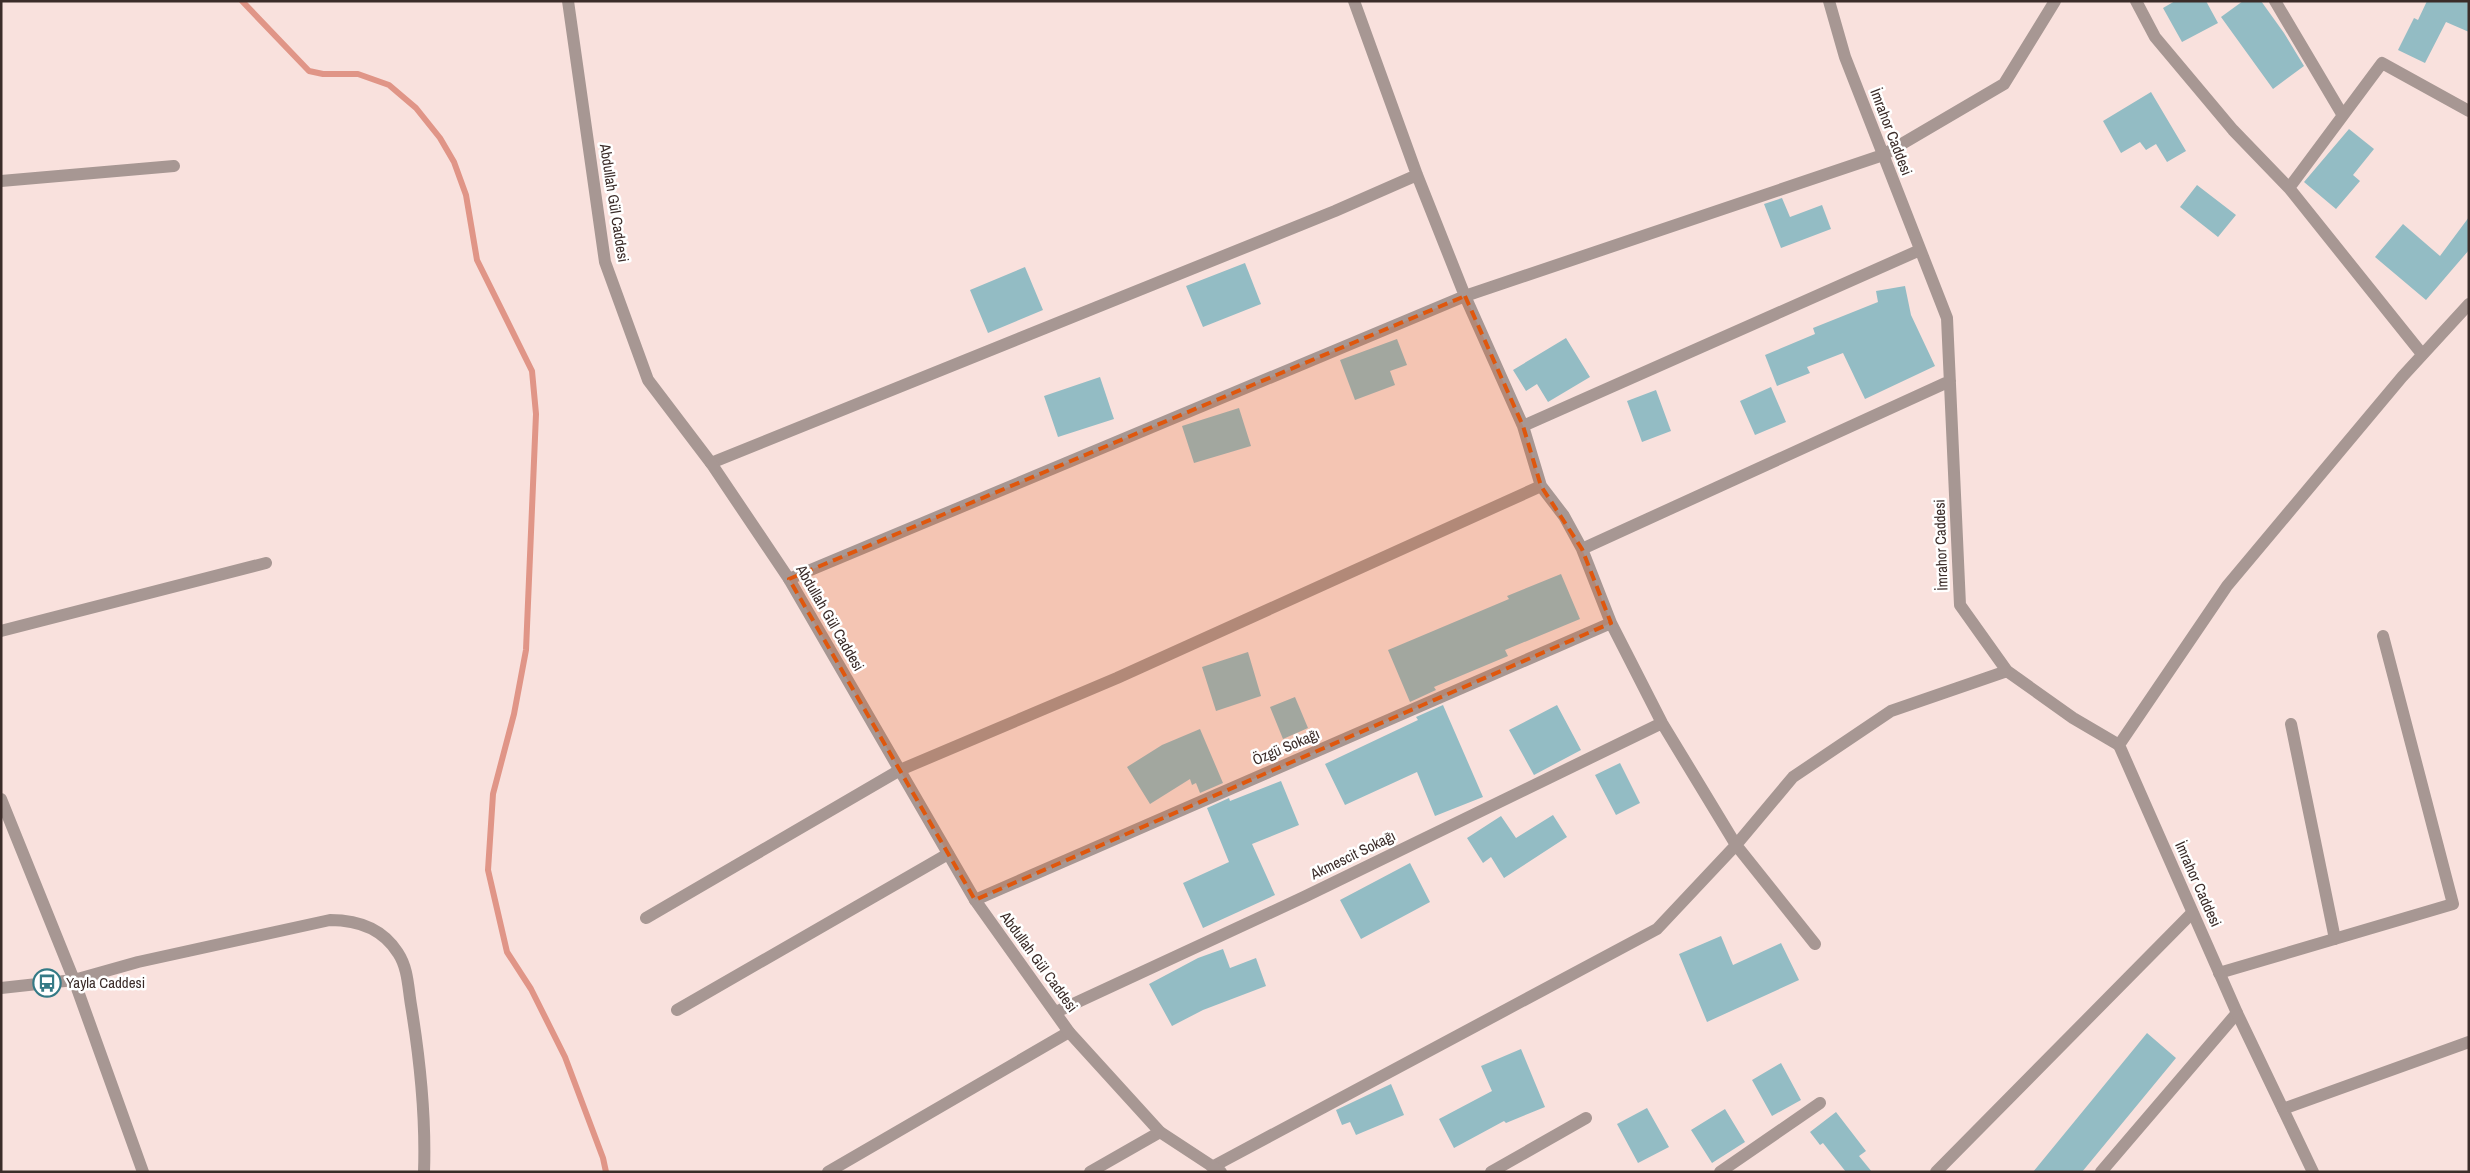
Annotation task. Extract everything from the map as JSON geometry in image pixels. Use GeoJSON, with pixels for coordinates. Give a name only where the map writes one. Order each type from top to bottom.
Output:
{"type":"FeatureCollection","features":[{"type":"Feature","properties":{"kind":"street"},"geometry":{"type":"LineString","coordinates":[[1354,1],[1417,175],[1465,296],[1523,426],[1541,486],[1564,516],[1582,549],[1611,624],[1662,723],[1736,845],[1816,944]]}},
{"type":"Feature","properties":{"kind":"street","name":"İmrahor Caddesi"},"geometry":{"type":"LineString","coordinates":[[1829,1],[1844,57],[1947,318],[1960,605],[2007,671],[2073,718],[2119,745],[2192,913],[2310,1170]]}},
{"type":"Feature","properties":{"kind":"street"},"geometry":{"type":"LineString","coordinates":[[789,579],[1465,296],[1883,155],[2004,84],[2055,1]]}},
{"type":"Feature","properties":{"kind":"street"},"geometry":{"type":"LineString","coordinates":[[2136,1],[2156,37],[2233,130],[2289,188],[2422,354]]}},
{"type":"Feature","properties":{"kind":"street"},"geometry":{"type":"LineString","coordinates":[[2275,1],[2342,114]]}},
{"type":"Feature","properties":{"kind":"street","name":"Abdullah Gül Caddesi"},"geometry":{"type":"LineString","coordinates":[[570,2],[605,262],[648,380],[712,463],[789,579],[974,900],[1069,1032],[1160,1132],[1217,1170]]}},
{"type":"Feature","properties":{"kind":"street"},"geometry":{"type":"LineString","coordinates":[[2289,188],[2382,62],[2469,111]]}},
{"type":"Feature","properties":{"kind":"street"},"geometry":{"type":"LineString","coordinates":[[1,181],[174,166]]}},
{"type":"Feature","properties":{"kind":"street"},"geometry":{"type":"LineString","coordinates":[[712,463],[1326,215],[1417,175]]}},
{"type":"Feature","properties":{"kind":"street"},"geometry":{"type":"LineString","coordinates":[[1523,426],[1920,250]]}},
{"type":"Feature","properties":{"kind":"street"},"geometry":{"type":"LineString","coordinates":[[2119,745],[2227,586],[2422,354],[2469,304]]}},
{"type":"Feature","properties":{"kind":"street"},"geometry":{"type":"LineString","coordinates":[[1582,549],[1950,381]]}},
{"type":"Feature","properties":{"kind":"street"},"geometry":{"type":"LineString","coordinates":[[646,918],[900,770],[1117,678],[1541,486]]}},
{"type":"Feature","properties":{"kind":"street"},"geometry":{"type":"LineString","coordinates":[[1,631],[266,563]]}},
{"type":"Feature","properties":{"kind":"street","name":"Özgü Sokağı"},"geometry":{"type":"LineString","coordinates":[[974,900],[1611,624]]}},
{"type":"Feature","properties":{"kind":"street"},"geometry":{"type":"LineString","coordinates":[[2219,973],[2453,904],[2383,636]]}},
{"type":"Feature","properties":{"kind":"street"},"geometry":{"type":"LineString","coordinates":[[1217,1170],[1657,929],[1736,845],[1793,776],[1891,711],[2007,671]]}},
{"type":"Feature","properties":{"kind":"street","name":"Akmescit Sokağı"},"geometry":{"type":"LineString","coordinates":[[1056,1012],[1312,892],[1662,723]]}},
{"type":"Feature","properties":{"kind":"street"},"geometry":{"type":"LineString","coordinates":[[2291,724],[2335,939]]}},
{"type":"Feature","properties":{"kind":"street"},"geometry":{"type":"LineString","coordinates":[[1,799],[74,980],[143,1172]]}},
{"type":"Feature","properties":{"kind":"street"},"geometry":{"type":"LineString","coordinates":[[677,1010],[948,854]]}},
{"type":"Feature","properties":{"kind":"street"},"geometry":{"type":"LineString","coordinates":[[1936,1172],[2192,913]]}},
{"type":"Feature","properties":{"kind":"street"},"geometry":{"type":"LineString","coordinates":[[1,988],[74,980],[138,962],[330,920],[355,922],[367,926],[389,942],[405,966],[416,1038],[424,1117],[424,1172]]}},
{"type":"Feature","properties":{"kind":"street"},"geometry":{"type":"LineString","coordinates":[[2101,1172],[2237,1013]]}},
{"type":"Feature","properties":{"kind":"street"},"geometry":{"type":"LineString","coordinates":[[828,1172],[1069,1032]]}},
{"type":"Feature","properties":{"kind":"street"},"geometry":{"type":"LineString","coordinates":[[2283,1109],[2469,1042]]}},
{"type":"Feature","properties":{"kind":"street"},"geometry":{"type":"LineString","coordinates":[[1720,1172],[1820,1103]]}},
{"type":"Feature","properties":{"kind":"street"},"geometry":{"type":"LineString","coordinates":[[1491,1172],[1586,1118]]}},
{"type":"Feature","properties":{"kind":"street"},"geometry":{"type":"LineString","coordinates":[[1090,1172],[1160,1132]]}},
{"type":"Feature","properties":{"kind":"highlighted area"},"geometry":{"type":"Polygon","coordinates":[[[1465,296],[1523,426],[1541,486],[1582,549],[1611,623],[975,900],[789,579],[1465,296]]]}},
{"type":"Feature","properties":{"kind":"building"},"geometry":{"type":"Polygon","coordinates":[[[2175,1],[2206,1],[2218,23],[2182,42],[2163,8],[2175,1]]]}},
{"type":"Feature","properties":{"kind":"building"},"geometry":{"type":"Polygon","coordinates":[[[2243,1],[2261,1],[2284,33],[2304,66],[2273,89],[2221,17],[2243,1]]]}},
{"type":"Feature","properties":{"kind":"building"},"geometry":{"type":"Polygon","coordinates":[[[2427,1],[2469,1],[2469,32],[2446,22],[2425,63],[2398,50],[2414,18],[2418,20],[2427,1]]]}},
{"type":"Feature","properties":{"kind":"building"},"geometry":{"type":"Polygon","coordinates":[[[2151,92],[2186,151],[2167,162],[2156,144],[2146,150],[2140,142],[2121,153],[2103,121],[2151,92]]]}},
{"type":"Feature","properties":{"kind":"building"},"geometry":{"type":"Polygon","coordinates":[[[2349,129],[2374,149],[2353,175],[2360,181],[2336,209],[2304,182],[2349,129]]]}},
{"type":"Feature","properties":{"kind":"building"},"geometry":{"type":"Polygon","coordinates":[[[2197,185],[2236,215],[2218,237],[2180,207],[2197,185]]]}},
{"type":"Feature","properties":{"kind":"building"},"geometry":{"type":"Polygon","coordinates":[[[1782,198],[1790,217],[1822,205],[1831,229],[1781,248],[1764,204],[1782,198]]]}},
{"type":"Feature","properties":{"kind":"building"},"geometry":{"type":"Polygon","coordinates":[[[2469,217],[2469,250],[2426,300],[2375,257],[2403,224],[2440,256],[2469,217]]]}},
{"type":"Feature","properties":{"kind":"building"},"geometry":{"type":"Polygon","coordinates":[[[1245,263],[1261,304],[1203,327],[1186,286],[1245,263]]]}},
{"type":"Feature","properties":{"kind":"building"},"geometry":{"type":"Polygon","coordinates":[[[1025,267],[1043,310],[988,333],[970,290],[1025,267]]]}},
{"type":"Feature","properties":{"kind":"building"},"geometry":{"type":"Polygon","coordinates":[[[1905,286],[1911,315],[1935,366],[1865,399],[1843,353],[1807,367],[1810,373],[1777,386],[1765,355],[1815,334],[1813,328],[1878,302],[1876,291],[1905,286]]]}},
{"type":"Feature","properties":{"kind":"building"},"geometry":{"type":"Polygon","coordinates":[[[1566,338],[1590,377],[1548,402],[1537,384],[1526,391],[1513,370],[1566,338]]]}},
{"type":"Feature","properties":{"kind":"building"},"geometry":{"type":"Polygon","coordinates":[[[1397,339],[1407,365],[1390,371],[1395,385],[1355,400],[1340,360],[1397,339]]]}},
{"type":"Feature","properties":{"kind":"building"},"geometry":{"type":"Polygon","coordinates":[[[1100,377],[1114,419],[1058,437],[1044,396],[1100,377]]]}},
{"type":"Feature","properties":{"kind":"building"},"geometry":{"type":"Polygon","coordinates":[[[1771,387],[1786,422],[1755,435],[1740,401],[1771,387]]]}},
{"type":"Feature","properties":{"kind":"building"},"geometry":{"type":"Polygon","coordinates":[[[1656,390],[1671,431],[1642,442],[1627,401],[1656,390]]]}},
{"type":"Feature","properties":{"kind":"building"},"geometry":{"type":"Polygon","coordinates":[[[1239,408],[1251,446],[1194,463],[1182,426],[1239,408]]]}},
{"type":"Feature","properties":{"kind":"building"},"geometry":{"type":"Polygon","coordinates":[[[1561,574],[1580,619],[1505,650],[1508,656],[1434,687],[1436,690],[1410,702],[1388,650],[1509,599],[1507,596],[1561,574]]]}},
{"type":"Feature","properties":{"kind":"building"},"geometry":{"type":"Polygon","coordinates":[[[1248,652],[1261,696],[1216,711],[1202,667],[1248,652]]]}},
{"type":"Feature","properties":{"kind":"building"},"geometry":{"type":"Polygon","coordinates":[[[1295,697],[1308,728],[1283,739],[1270,707],[1295,697]]]}},
{"type":"Feature","properties":{"kind":"building"},"geometry":{"type":"Polygon","coordinates":[[[1443,705],[1483,797],[1435,816],[1417,772],[1345,805],[1325,764],[1418,720],[1416,717],[1443,705]]]}},
{"type":"Feature","properties":{"kind":"building"},"geometry":{"type":"Polygon","coordinates":[[[1557,705],[1581,750],[1534,775],[1509,730],[1557,705]]]}},
{"type":"Feature","properties":{"kind":"building"},"geometry":{"type":"Polygon","coordinates":[[[1200,729],[1223,783],[1200,793],[1196,783],[1192,785],[1190,779],[1150,804],[1127,767],[1162,745],[1200,729]]]}},
{"type":"Feature","properties":{"kind":"building"},"geometry":{"type":"Polygon","coordinates":[[[1620,763],[1640,803],[1616,815],[1595,775],[1620,763]]]}},
{"type":"Feature","properties":{"kind":"building"},"geometry":{"type":"Polygon","coordinates":[[[1281,781],[1299,825],[1252,844],[1275,895],[1203,928],[1183,883],[1229,862],[1207,808],[1229,798],[1230,801],[1281,781]]]}},
{"type":"Feature","properties":{"kind":"building"},"geometry":{"type":"Polygon","coordinates":[[[1553,815],[1567,837],[1504,878],[1491,857],[1483,863],[1467,838],[1501,816],[1516,838],[1553,815]]]}},
{"type":"Feature","properties":{"kind":"building"},"geometry":{"type":"Polygon","coordinates":[[[1410,863],[1430,902],[1361,939],[1340,900],[1410,863]]]}},
{"type":"Feature","properties":{"kind":"building"},"geometry":{"type":"Polygon","coordinates":[[[1721,936],[1733,965],[1781,943],[1799,980],[1707,1022],[1679,954],[1721,936]]]}},
{"type":"Feature","properties":{"kind":"building"},"geometry":{"type":"Polygon","coordinates":[[[1223,949],[1230,968],[1256,958],[1266,986],[1203,1010],[1172,1026],[1149,984],[1198,958],[1223,949]]]}},
{"type":"Feature","properties":{"kind":"building"},"geometry":{"type":"Polygon","coordinates":[[[2147,1033],[2176,1058],[2082,1172],[2033,1172],[2147,1033]]]}},
{"type":"Feature","properties":{"kind":"building"},"geometry":{"type":"Polygon","coordinates":[[[1521,1049],[1545,1107],[1506,1123],[1504,1121],[1454,1148],[1439,1119],[1492,1091],[1481,1066],[1521,1049]]]}},
{"type":"Feature","properties":{"kind":"building"},"geometry":{"type":"Polygon","coordinates":[[[1781,1063],[1801,1100],[1772,1116],[1752,1080],[1781,1063]]]}},
{"type":"Feature","properties":{"kind":"building"},"geometry":{"type":"Polygon","coordinates":[[[1391,1084],[1404,1115],[1356,1135],[1350,1122],[1342,1125],[1336,1110],[1391,1084]]]}},
{"type":"Feature","properties":{"kind":"building"},"geometry":{"type":"Polygon","coordinates":[[[1647,1108],[1669,1147],[1638,1163],[1617,1124],[1647,1108]]]}},
{"type":"Feature","properties":{"kind":"building"},"geometry":{"type":"Polygon","coordinates":[[[1725,1109],[1745,1142],[1712,1163],[1691,1130],[1725,1109]]]}},
{"type":"Feature","properties":{"kind":"building"},"geometry":{"type":"Polygon","coordinates":[[[1836,1112],[1866,1151],[1859,1156],[1872,1172],[1846,1172],[1823,1143],[1820,1145],[1810,1132],[1836,1112]]]}},
{"type":"Feature","properties":{"kind":"waterway"},"geometry":{"type":"LineString","coordinates":[[242,1],[309,71],[323,74],[358,74],[389,85],[416,108],[440,138],[454,162],[466,195],[477,260],[532,371],[536,414],[526,650],[514,714],[493,794],[488,870],[507,952],[531,989],[565,1057],[603,1158],[606,1172]]}},
{"type":"Feature","properties":{"kind":"place","name":"Yayla Caddesi"},"geometry":{"type":"Point","coordinates":[47,983]}}]}
